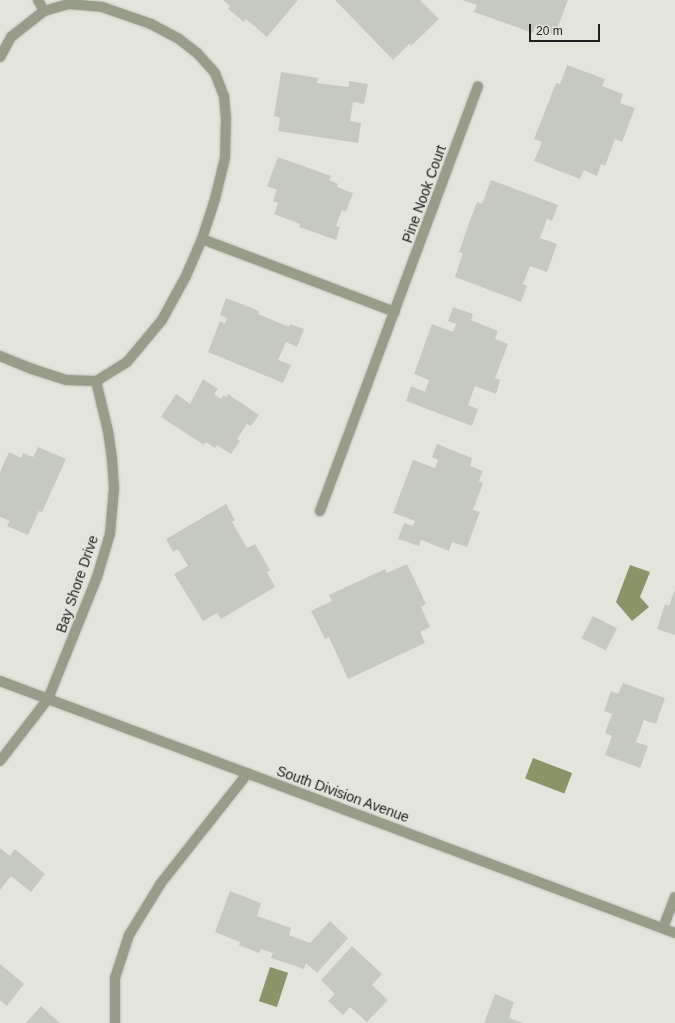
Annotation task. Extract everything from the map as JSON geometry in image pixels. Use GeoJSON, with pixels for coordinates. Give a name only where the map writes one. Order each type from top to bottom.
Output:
{"type":"FeatureCollection","features":[{"type":"Feature","properties":{"kind":"street"},"geometry":{"type":"LineString","coordinates":[[38,0],[44,11]]}},
{"type":"Feature","properties":{"kind":"street"},"geometry":{"type":"LineString","coordinates":[[0,57],[10,38],[44,11],[69,4],[102,7],[151,24],[179,39],[198,54],[215,73],[224,96],[226,118],[224,158],[215,199],[202,239],[186,276],[162,320],[127,362],[96,381],[66,380],[32,369],[0,356]]}},
{"type":"Feature","properties":{"kind":"street","name":"Pine Nook Court"},"geometry":{"type":"LineString","coordinates":[[320,511],[478,86]]}},
{"type":"Feature","properties":{"kind":"street"},"geometry":{"type":"LineString","coordinates":[[202,239],[395,312]]}},
{"type":"Feature","properties":{"kind":"street","name":"Bay Shore Drive"},"geometry":{"type":"LineString","coordinates":[[0,761],[48,699],[97,577],[110,534],[114,488],[112,459],[108,430],[96,381]]}},
{"type":"Feature","properties":{"kind":"street","name":"South Division Avenue"},"geometry":{"type":"LineString","coordinates":[[0,682],[675,933]]}},
{"type":"Feature","properties":{"kind":"street"},"geometry":{"type":"LineString","coordinates":[[115,1023],[115,978],[129,935],[160,883],[248,773]]}},
{"type":"Feature","properties":{"kind":"street"},"geometry":{"type":"LineString","coordinates":[[663,928],[675,897]]}},
{"type":"Feature","properties":{"kind":"shaded area"},"geometry":{"type":"Polygon","coordinates":[[[630,565],[650,572],[640,597],[649,607],[632,621],[616,602],[630,565]]]}},
{"type":"Feature","properties":{"kind":"shaded area"},"geometry":{"type":"Polygon","coordinates":[[[533,758],[572,773],[564,794],[525,779],[533,758]]]}},
{"type":"Feature","properties":{"kind":"shaded area"},"geometry":{"type":"Polygon","coordinates":[[[270,967],[288,973],[277,1007],[259,1001],[270,967]]]}},
{"type":"Feature","properties":{"kind":"building"},"geometry":{"type":"Polygon","coordinates":[[[223,0],[298,0],[267,37],[246,19],[244,22],[228,9],[230,6],[223,0]]]}},
{"type":"Feature","properties":{"kind":"building"},"geometry":{"type":"Polygon","coordinates":[[[335,0],[420,0],[439,19],[411,46],[409,44],[393,60],[335,0]]]}},
{"type":"Feature","properties":{"kind":"building"},"geometry":{"type":"Polygon","coordinates":[[[462,0],[568,0],[555,35],[535,27],[533,33],[474,12],[477,5],[462,0]]]}},
{"type":"Feature","properties":{"kind":"building"},"geometry":{"type":"Polygon","coordinates":[[[567,65],[605,79],[602,86],[623,94],[620,103],[635,108],[622,142],[615,139],[605,166],[601,164],[597,176],[584,170],[580,179],[534,161],[542,142],[534,139],[556,83],[560,84],[567,65]]]}},
{"type":"Feature","properties":{"kind":"building"},"geometry":{"type":"Polygon","coordinates":[[[281,72],[318,78],[317,83],[349,87],[349,81],[368,84],[364,104],[353,102],[350,121],[361,123],[358,143],[278,131],[280,118],[274,116],[281,72]]]}},
{"type":"Feature","properties":{"kind":"building"},"geometry":{"type":"Polygon","coordinates":[[[278,157],[331,176],[329,180],[338,184],[337,187],[353,193],[346,212],[342,210],[336,226],[340,227],[336,240],[299,227],[300,224],[274,214],[278,203],[273,201],[277,190],[267,186],[278,157]]]}},
{"type":"Feature","properties":{"kind":"building"},"geometry":{"type":"Polygon","coordinates":[[[491,180],[558,205],[552,221],[547,219],[540,238],[557,244],[547,272],[530,266],[523,284],[527,286],[521,302],[455,277],[463,253],[459,252],[468,226],[477,202],[482,204],[491,180]]]}},
{"type":"Feature","properties":{"kind":"building"},"geometry":{"type":"Polygon","coordinates":[[[226,298],[259,311],[258,314],[289,327],[290,324],[304,329],[297,347],[286,342],[278,360],[291,365],[283,383],[208,352],[220,321],[225,324],[227,318],[220,315],[226,298]]]}},
{"type":"Feature","properties":{"kind":"building"},"geometry":{"type":"Polygon","coordinates":[[[453,307],[473,314],[471,320],[498,331],[495,339],[508,344],[495,378],[500,380],[496,394],[475,386],[468,405],[478,409],[472,426],[406,401],[411,386],[425,392],[429,380],[414,374],[432,324],[453,332],[456,324],[448,321],[453,307]]]}},
{"type":"Feature","properties":{"kind":"building"},"geometry":{"type":"Polygon","coordinates":[[[203,379],[218,389],[214,394],[221,399],[223,395],[226,397],[228,394],[259,415],[251,426],[247,424],[237,439],[240,441],[231,454],[217,445],[215,448],[206,442],[204,445],[161,417],[176,394],[190,404],[203,379]]]}},
{"type":"Feature","properties":{"kind":"building"},"geometry":{"type":"Polygon","coordinates":[[[437,444],[472,458],[470,466],[483,471],[479,481],[483,483],[473,510],[480,512],[467,547],[452,542],[449,551],[421,540],[419,546],[398,539],[404,523],[413,526],[415,521],[393,513],[413,460],[435,468],[438,460],[432,457],[437,444]]]}},
{"type":"Feature","properties":{"kind":"building"},"geometry":{"type":"Polygon","coordinates":[[[38,447],[66,459],[42,512],[39,511],[28,535],[7,526],[10,521],[0,517],[0,472],[9,452],[21,458],[23,453],[33,457],[38,447]]]}},
{"type":"Feature","properties":{"kind":"building"},"geometry":{"type":"Polygon","coordinates":[[[226,504],[235,520],[232,522],[247,548],[255,544],[270,570],[267,572],[275,587],[221,619],[217,613],[203,621],[174,574],[188,566],[178,549],[173,552],[166,539],[226,504]]]}},
{"type":"Feature","properties":{"kind":"building"},"geometry":{"type":"Polygon","coordinates":[[[407,564],[426,604],[421,607],[430,627],[420,632],[425,643],[348,679],[329,637],[325,639],[311,611],[332,601],[329,595],[385,569],[387,573],[407,564]]]}},
{"type":"Feature","properties":{"kind":"building"},"geometry":{"type":"Polygon","coordinates":[[[675,589],[675,635],[657,629],[665,604],[669,606],[675,589]]]}},
{"type":"Feature","properties":{"kind":"building"},"geometry":{"type":"Polygon","coordinates":[[[593,616],[617,628],[606,651],[582,638],[593,616]]]}},
{"type":"Feature","properties":{"kind":"building"},"geometry":{"type":"Polygon","coordinates":[[[623,683],[665,698],[656,724],[644,720],[636,742],[648,746],[640,768],[605,755],[612,736],[605,733],[612,714],[604,711],[611,691],[618,694],[623,683]]]}},
{"type":"Feature","properties":{"kind":"building"},"geometry":{"type":"Polygon","coordinates":[[[0,848],[10,856],[15,849],[45,874],[31,892],[11,876],[0,890],[0,848]]]}},
{"type":"Feature","properties":{"kind":"building"},"geometry":{"type":"Polygon","coordinates":[[[230,891],[261,903],[257,916],[291,928],[289,935],[310,943],[330,921],[348,938],[317,973],[306,963],[304,969],[271,958],[273,953],[261,949],[259,953],[239,945],[240,942],[215,932],[230,891]]]}},
{"type":"Feature","properties":{"kind":"building"},"geometry":{"type":"Polygon","coordinates":[[[352,946],[382,974],[372,985],[388,1000],[367,1022],[350,1007],[343,1015],[328,1001],[335,994],[321,980],[352,946]]]}},
{"type":"Feature","properties":{"kind":"building"},"geometry":{"type":"Polygon","coordinates":[[[0,964],[24,984],[7,1006],[0,1000],[0,964]]]}},
{"type":"Feature","properties":{"kind":"building"},"geometry":{"type":"Polygon","coordinates":[[[495,994],[514,1002],[509,1018],[523,1023],[484,1023],[495,994]]]}},
{"type":"Feature","properties":{"kind":"building"},"geometry":{"type":"Polygon","coordinates":[[[41,1006],[60,1023],[26,1023],[41,1006]]]}}]}
